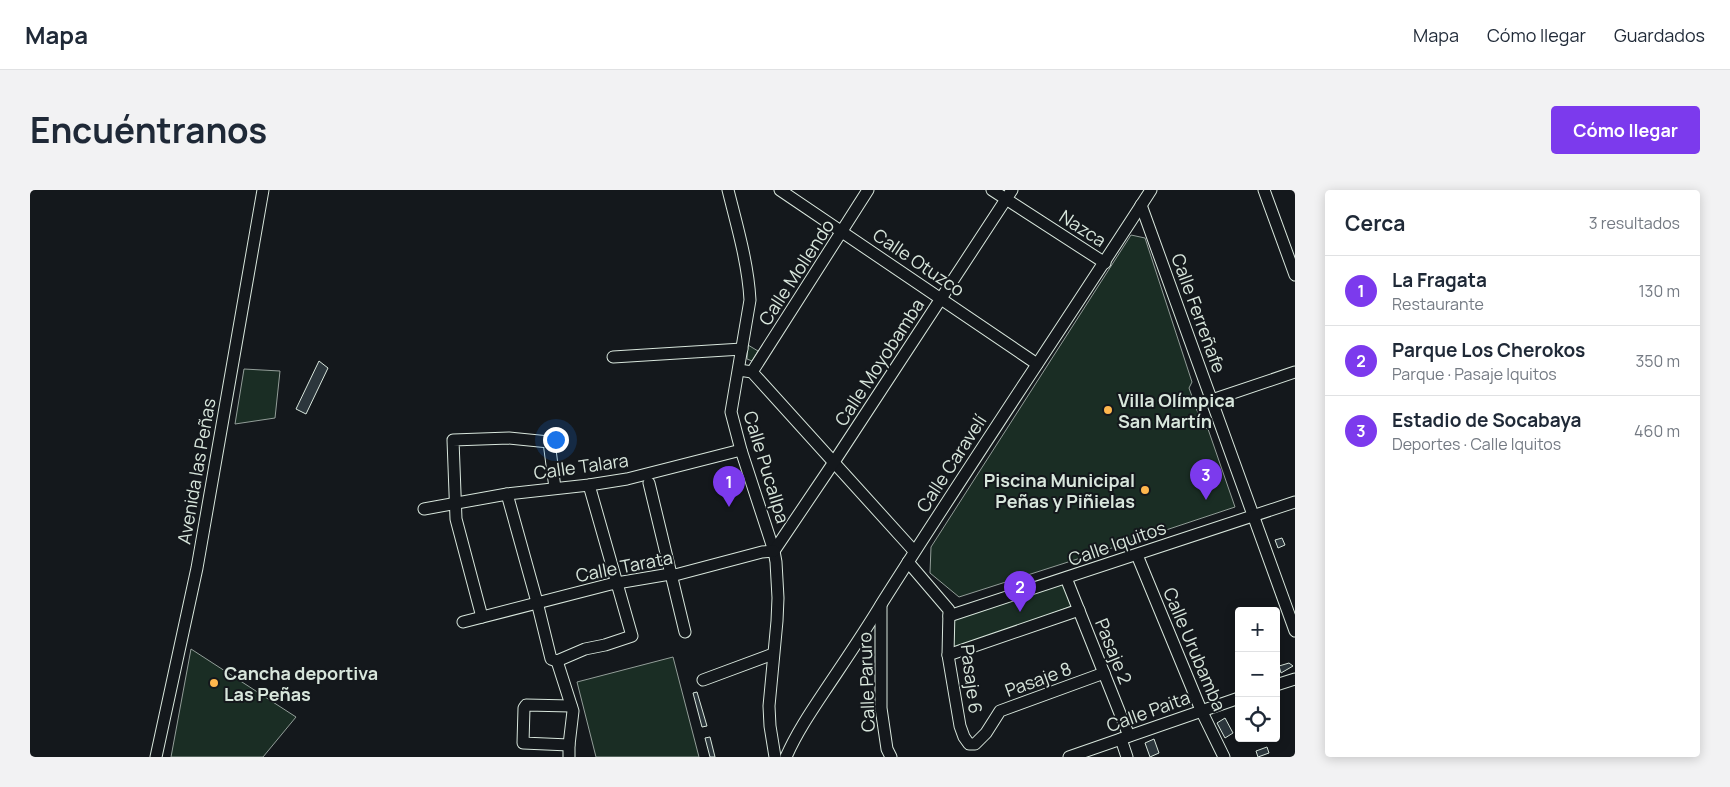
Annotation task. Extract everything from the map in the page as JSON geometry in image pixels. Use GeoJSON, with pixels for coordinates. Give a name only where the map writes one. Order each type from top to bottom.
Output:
{"type":"FeatureCollection","features":[{"type":"Feature","properties":{"kind":"street","name":"Avenida las Peñas"},"geometry":{"type":"LineString","coordinates":[[156,757],[197,568],[263,190]]}},
{"type":"Feature","properties":{"kind":"street","name":"Calle Pucallpa"},"geometry":{"type":"LineString","coordinates":[[728,190],[749,282],[750,300],[731,412],[741,450],[774,551],[778,598],[769,706],[775,757]]}},
{"type":"Feature","properties":{"kind":"street","name":"Calle Otuzco"},"geometry":{"type":"LineString","coordinates":[[780,190],[1037,364]]}},
{"type":"Feature","properties":{"kind":"street","name":"Calle Mollendo"},"geometry":{"type":"LineString","coordinates":[[752,372],[868,190]]}},
{"type":"Feature","properties":{"kind":"street","name":"Nazca"},"geometry":{"type":"LineString","coordinates":[[992,190],[1009,194],[1105,263]]}},
{"type":"Feature","properties":{"kind":"street","name":"Calle Caravelí"},"geometry":{"type":"LineString","coordinates":[[786,757],[806,720],[914,551],[1105,263],[1151,190]]}},
{"type":"Feature","properties":{"kind":"street"},"geometry":{"type":"LineString","coordinates":[[1264,190],[1295,275]]}},
{"type":"Feature","properties":{"kind":"street","name":"Calle Moyobamba"},"geometry":{"type":"LineString","coordinates":[[774,551],[1009,194]]}},
{"type":"Feature","properties":{"kind":"street","name":"Calle Ferreñafe"},"geometry":{"type":"LineString","coordinates":[[1141,205],[1295,631]]}},
{"type":"Feature","properties":{"kind":"street"},"geometry":{"type":"LineString","coordinates":[[613,357],[742,349]]}},
{"type":"Feature","properties":{"kind":"street"},"geometry":{"type":"LineString","coordinates":[[739,370],[752,372],[914,551]]}},
{"type":"Feature","properties":{"kind":"street"},"geometry":{"type":"LineString","coordinates":[[1212,400],[1295,372]]}},
{"type":"Feature","properties":{"kind":"street"},"geometry":{"type":"LineString","coordinates":[[482,617],[456,519],[453,440],[510,438],[549,442],[555,488]]}},
{"type":"Feature","properties":{"kind":"street","name":"Calle Talara"},"geometry":{"type":"LineString","coordinates":[[424,509],[507,494],[627,479],[741,450]]}},
{"type":"Feature","properties":{"kind":"street"},"geometry":{"type":"LineString","coordinates":[[649,483],[685,632]]}},
{"type":"Feature","properties":{"kind":"street"},"geometry":{"type":"LineString","coordinates":[[507,494],[551,659],[557,661],[585,649],[631,637],[589,485]]}},
{"type":"Feature","properties":{"kind":"street","name":"Calle Iquitos"},"geometry":{"type":"LineString","coordinates":[[949,616],[1295,502]]}},
{"type":"Feature","properties":{"kind":"street","name":"Calle Tarata"},"geometry":{"type":"LineString","coordinates":[[463,622],[616,583],[674,574],[762,552],[774,551]]}},
{"type":"Feature","properties":{"kind":"street","name":"Calle Urubamba"},"geometry":{"type":"LineString","coordinates":[[1137,554],[1201,710],[1224,757]]}},
{"type":"Feature","properties":{"kind":"street"},"geometry":{"type":"LineString","coordinates":[[908,562],[948,610],[949,616]]}},
{"type":"Feature","properties":{"kind":"street","name":"Pasaje 2"},"geometry":{"type":"LineString","coordinates":[[1066,578],[1104,673],[1125,737],[1128,757]]}},
{"type":"Feature","properties":{"kind":"street","name":"Calle Paruro"},"geometry":{"type":"LineString","coordinates":[[881,605],[881,708],[887,749],[890,757]]}},
{"type":"Feature","properties":{"kind":"street"},"geometry":{"type":"LineString","coordinates":[[948,656],[1079,610]]}},
{"type":"Feature","properties":{"kind":"street","name":"Pasaje 6"},"geometry":{"type":"LineString","coordinates":[[949,616],[948,656],[960,726],[964,737],[970,744]]}},
{"type":"Feature","properties":{"kind":"street"},"geometry":{"type":"LineString","coordinates":[[703,680],[773,654]]}},
{"type":"Feature","properties":{"kind":"street"},"geometry":{"type":"LineString","coordinates":[[557,661],[572,706],[573,711],[569,751],[524,743],[522,741],[526,705],[572,706]]}},
{"type":"Feature","properties":{"kind":"street","name":"Pasaje 8"},"geometry":{"type":"LineString","coordinates":[[970,744],[975,744],[981,739],[1000,711],[1104,673]]}},
{"type":"Feature","properties":{"kind":"street"},"geometry":{"type":"LineString","coordinates":[[1280,684],[1295,679]]}},
{"type":"Feature","properties":{"kind":"street","name":"Calle Paita"},"geometry":{"type":"LineString","coordinates":[[1069,757],[1235,699]]}},
{"type":"Feature","properties":{"kind":"green space","name":"Villa Olímpica San Martín"},"geometry":{"type":"Polygon","coordinates":[[[1131,235],[1145,238],[1192,382],[1189,388],[1203,427],[1208,429],[1235,507],[959,597],[930,573],[931,547],[1131,235]]]}},
{"type":"Feature","properties":{"kind":"green space"},"geometry":{"type":"Polygon","coordinates":[[[748,345],[758,351],[752,361],[747,359],[748,345]]]}},
{"type":"Feature","properties":{"kind":"green space"},"geometry":{"type":"Polygon","coordinates":[[[244,369],[280,371],[275,418],[235,424],[244,369]]]}},
{"type":"Feature","properties":{"kind":"green space"},"geometry":{"type":"Polygon","coordinates":[[[1063,583],[1072,606],[951,651],[954,621],[957,618],[1063,583]]]}},
{"type":"Feature","properties":{"kind":"green space","name":"Cancha deportiva Las Peñas"},"geometry":{"type":"Polygon","coordinates":[[[191,649],[296,717],[263,757],[171,757],[191,649]]]}},
{"type":"Feature","properties":{"kind":"green space"},"geometry":{"type":"Polygon","coordinates":[[[673,657],[699,757],[596,757],[577,682],[673,657]]]}},
{"type":"Feature","properties":{"kind":"building"},"geometry":{"type":"Polygon","coordinates":[[[319,361],[328,368],[306,414],[296,409],[319,361]]]}},
{"type":"Feature","properties":{"kind":"building"},"geometry":{"type":"Polygon","coordinates":[[[1282,538],[1285,545],[1278,548],[1275,540],[1282,538]]]}},
{"type":"Feature","properties":{"kind":"building"},"geometry":{"type":"Polygon","coordinates":[[[1289,663],[1293,666],[1281,673],[1280,666],[1289,663]]]}},
{"type":"Feature","properties":{"kind":"building"},"geometry":{"type":"Polygon","coordinates":[[[697,692],[707,726],[702,727],[693,693],[697,692]]]}},
{"type":"Feature","properties":{"kind":"building"},"geometry":{"type":"Polygon","coordinates":[[[1225,718],[1233,733],[1225,738],[1217,723],[1225,718]]]}},
{"type":"Feature","properties":{"kind":"building"},"geometry":{"type":"Polygon","coordinates":[[[710,737],[715,757],[710,757],[705,738],[710,737]]]}},
{"type":"Feature","properties":{"kind":"building"},"geometry":{"type":"Polygon","coordinates":[[[1154,739],[1159,753],[1150,757],[1145,743],[1154,739]]]}},
{"type":"Feature","properties":{"kind":"building"},"geometry":{"type":"Polygon","coordinates":[[[1267,747],[1269,753],[1258,757],[1256,751],[1267,747]]]}},
{"type":"Feature","properties":{"kind":"place","name":"Villa Olímpica San Martín"},"geometry":{"type":"Point","coordinates":[1108,410]}},
{"type":"Feature","properties":{"kind":"place","name":"Piscina Municipal Peñas y Piñielas"},"geometry":{"type":"Point","coordinates":[1145,490]}},
{"type":"Feature","properties":{"kind":"place","name":"Estadio de Socabaya"},"geometry":{"type":"Point","coordinates":[1206,500]}},
{"type":"Feature","properties":{"kind":"place","name":"La Fragata"},"geometry":{"type":"Point","coordinates":[729,507]}},
{"type":"Feature","properties":{"kind":"place","name":"Parque Los Cherokos"},"geometry":{"type":"Point","coordinates":[1020,612]}},
{"type":"Feature","properties":{"kind":"place","name":"Cancha deportiva Las Peñas"},"geometry":{"type":"Point","coordinates":[214,683]}}]}
